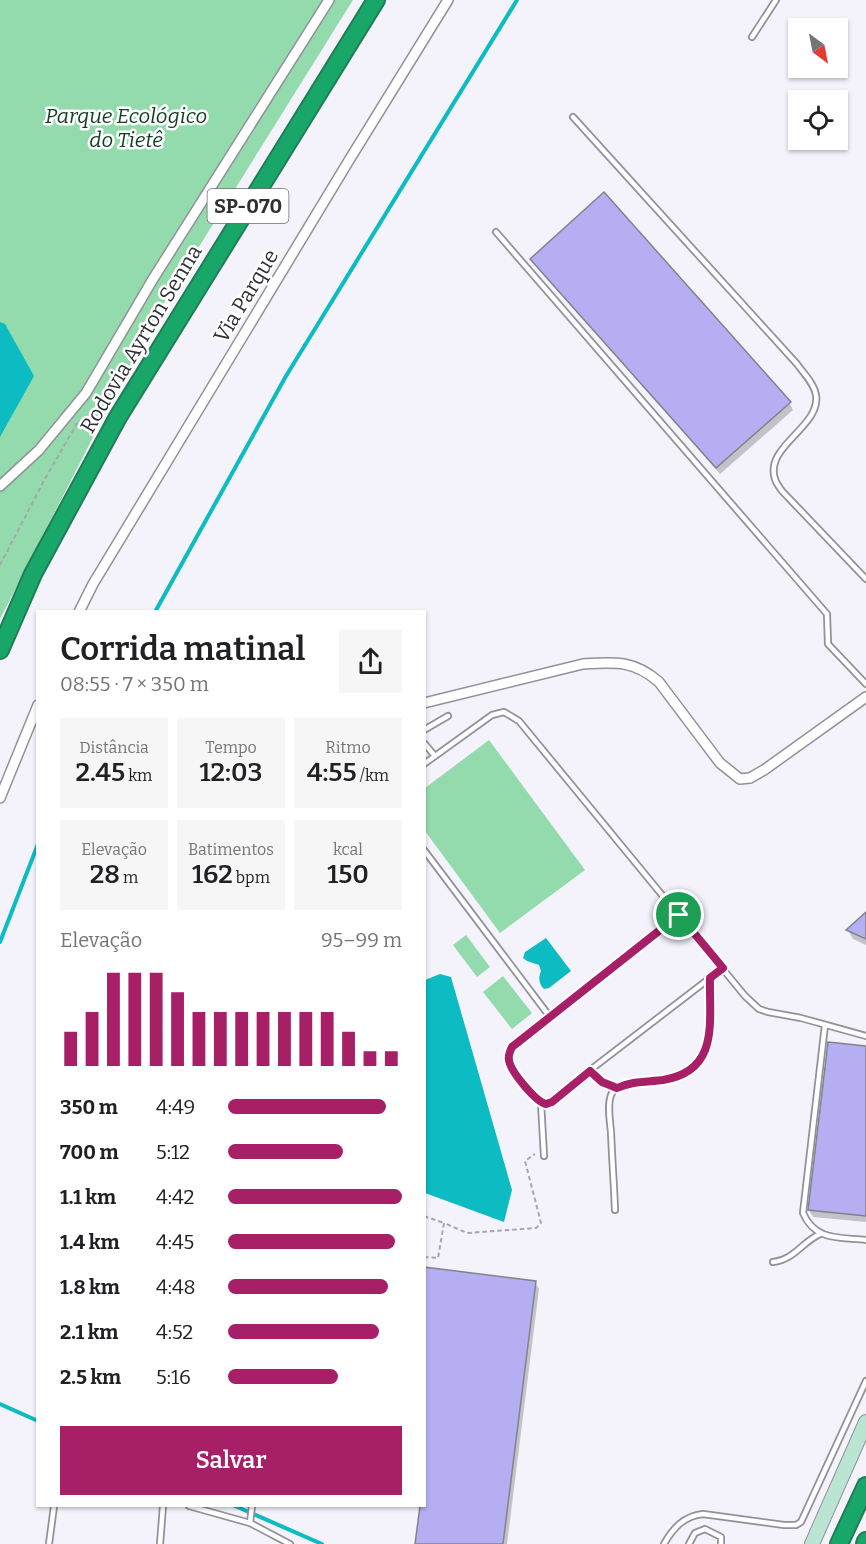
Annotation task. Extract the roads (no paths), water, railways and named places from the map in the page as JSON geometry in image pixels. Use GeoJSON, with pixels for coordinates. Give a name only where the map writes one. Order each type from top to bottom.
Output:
{"type":"FeatureCollection","features":[{"type":"Feature","properties":{"kind":"highway","name":"Rodovia Ayrton Senna"},"geometry":{"type":"LineString","coordinates":[[0,650],[33,574],[118,417],[376,0]]}},
{"type":"Feature","properties":{"kind":"highway"},"geometry":{"type":"LineString","coordinates":[[839,1544],[866,1486]]}},
{"type":"Feature","properties":{"kind":"main road"},"geometry":{"type":"LineString","coordinates":[[812,1544],[866,1422]]}},
{"type":"Feature","properties":{"kind":"street"},"geometry":{"type":"LineString","coordinates":[[0,486],[39,450],[86,393],[153,279],[329,0]]}},
{"type":"Feature","properties":{"kind":"street","name":"Via Parque"},"geometry":{"type":"LineString","coordinates":[[80,610],[93,584],[197,411],[448,0]]}},
{"type":"Feature","properties":{"kind":"street"},"geometry":{"type":"LineString","coordinates":[[426,703],[583,664],[610,662],[629,664],[646,671],[659,682],[720,763],[740,779],[750,778],[764,770],[866,697]]}},
{"type":"Feature","properties":{"kind":"street"},"geometry":{"type":"LineString","coordinates":[[0,798],[36,710]]}},
{"type":"Feature","properties":{"kind":"lane"},"geometry":{"type":"LineString","coordinates":[[752,37],[776,0]]}},
{"type":"Feature","properties":{"kind":"lane"},"geometry":{"type":"LineString","coordinates":[[573,117],[797,364],[812,384],[816,395],[816,407],[810,418],[781,450],[775,466],[774,478],[782,491],[866,579]]}},
{"type":"Feature","properties":{"kind":"lane"},"geometry":{"type":"LineString","coordinates":[[496,232],[827,614],[828,644],[866,684]]}},
{"type":"Feature","properties":{"kind":"lane"},"geometry":{"type":"LineString","coordinates":[[426,763],[492,715],[504,712],[513,716],[745,996],[759,1009],[866,1036]]}},
{"type":"Feature","properties":{"kind":"lane"},"geometry":{"type":"LineString","coordinates":[[426,729],[448,716]]}},
{"type":"Feature","properties":{"kind":"lane"},"geometry":{"type":"LineString","coordinates":[[426,724],[436,723]]}},
{"type":"Feature","properties":{"kind":"lane"},"geometry":{"type":"LineString","coordinates":[[426,745],[435,756]]}},
{"type":"Feature","properties":{"kind":"lane"},"geometry":{"type":"LineString","coordinates":[[426,853],[550,1017]]}},
{"type":"Feature","properties":{"kind":"lane"},"geometry":{"type":"LineString","coordinates":[[679,915],[512,1047],[508,1058],[510,1066],[536,1100],[546,1104],[552,1102],[723,968]]}},
{"type":"Feature","properties":{"kind":"lane"},"geometry":{"type":"LineString","coordinates":[[615,1210],[611,1096],[617,1088],[633,1082],[678,1076],[698,1064],[709,1044],[710,978]]}},
{"type":"Feature","properties":{"kind":"lane"},"geometry":{"type":"LineString","coordinates":[[825,1025],[803,1213],[807,1223],[820,1234],[866,1240]]}},
{"type":"Feature","properties":{"kind":"lane"},"geometry":{"type":"LineString","coordinates":[[590,1071],[602,1082],[617,1088]]}},
{"type":"Feature","properties":{"kind":"lane"},"geometry":{"type":"LineString","coordinates":[[541,1103],[544,1153]]}},
{"type":"Feature","properties":{"kind":"lane"},"geometry":{"type":"LineString","coordinates":[[773,1262],[791,1257],[812,1238],[820,1234]]}},
{"type":"Feature","properties":{"kind":"lane"},"geometry":{"type":"LineString","coordinates":[[664,1544],[678,1525],[693,1515],[703,1514],[784,1526],[801,1522],[866,1380]]}},
{"type":"Feature","properties":{"kind":"lane"},"geometry":{"type":"LineString","coordinates":[[49,1544],[54,1507]]}},
{"type":"Feature","properties":{"kind":"lane"},"geometry":{"type":"LineString","coordinates":[[160,1544],[163,1507]]}},
{"type":"Feature","properties":{"kind":"lane"},"geometry":{"type":"LineString","coordinates":[[193,1507],[250,1523],[290,1544]]}},
{"type":"Feature","properties":{"kind":"lane"},"geometry":{"type":"LineString","coordinates":[[250,1523],[252,1507]]}},
{"type":"Feature","properties":{"kind":"lane"},"geometry":{"type":"LineString","coordinates":[[688,1544],[694,1533],[705,1529],[718,1534],[721,1537],[721,1544]]}},
{"type":"Feature","properties":{"kind":"water"},"geometry":{"type":"Polygon","coordinates":[[[0,322],[5,324],[34,376],[0,437],[0,322]]]}},
{"type":"Feature","properties":{"kind":"water"},"geometry":{"type":"Polygon","coordinates":[[[546,938],[571,971],[549,988],[544,989],[540,981],[539,965],[523,958],[525,952],[546,938]]]}},
{"type":"Feature","properties":{"kind":"water"},"geometry":{"type":"Polygon","coordinates":[[[440,974],[451,977],[512,1190],[504,1222],[426,1193],[426,980],[440,974]]]}},
{"type":"Feature","properties":{"kind":"waterway"},"geometry":{"type":"LineString","coordinates":[[156,610],[286,376],[517,0]]}},
{"type":"Feature","properties":{"kind":"waterway"},"geometry":{"type":"LineString","coordinates":[[0,942],[36,849]]}},
{"type":"Feature","properties":{"kind":"waterway"},"geometry":{"type":"LineString","coordinates":[[0,1404],[36,1420]]}},
{"type":"Feature","properties":{"kind":"waterway"},"geometry":{"type":"LineString","coordinates":[[237,1507],[322,1544]]}},
{"type":"Feature","properties":{"kind":"park label","name":"Parque Ecológico do Tietê"},"geometry":{"type":"Point","coordinates":[126,128]}}]}
